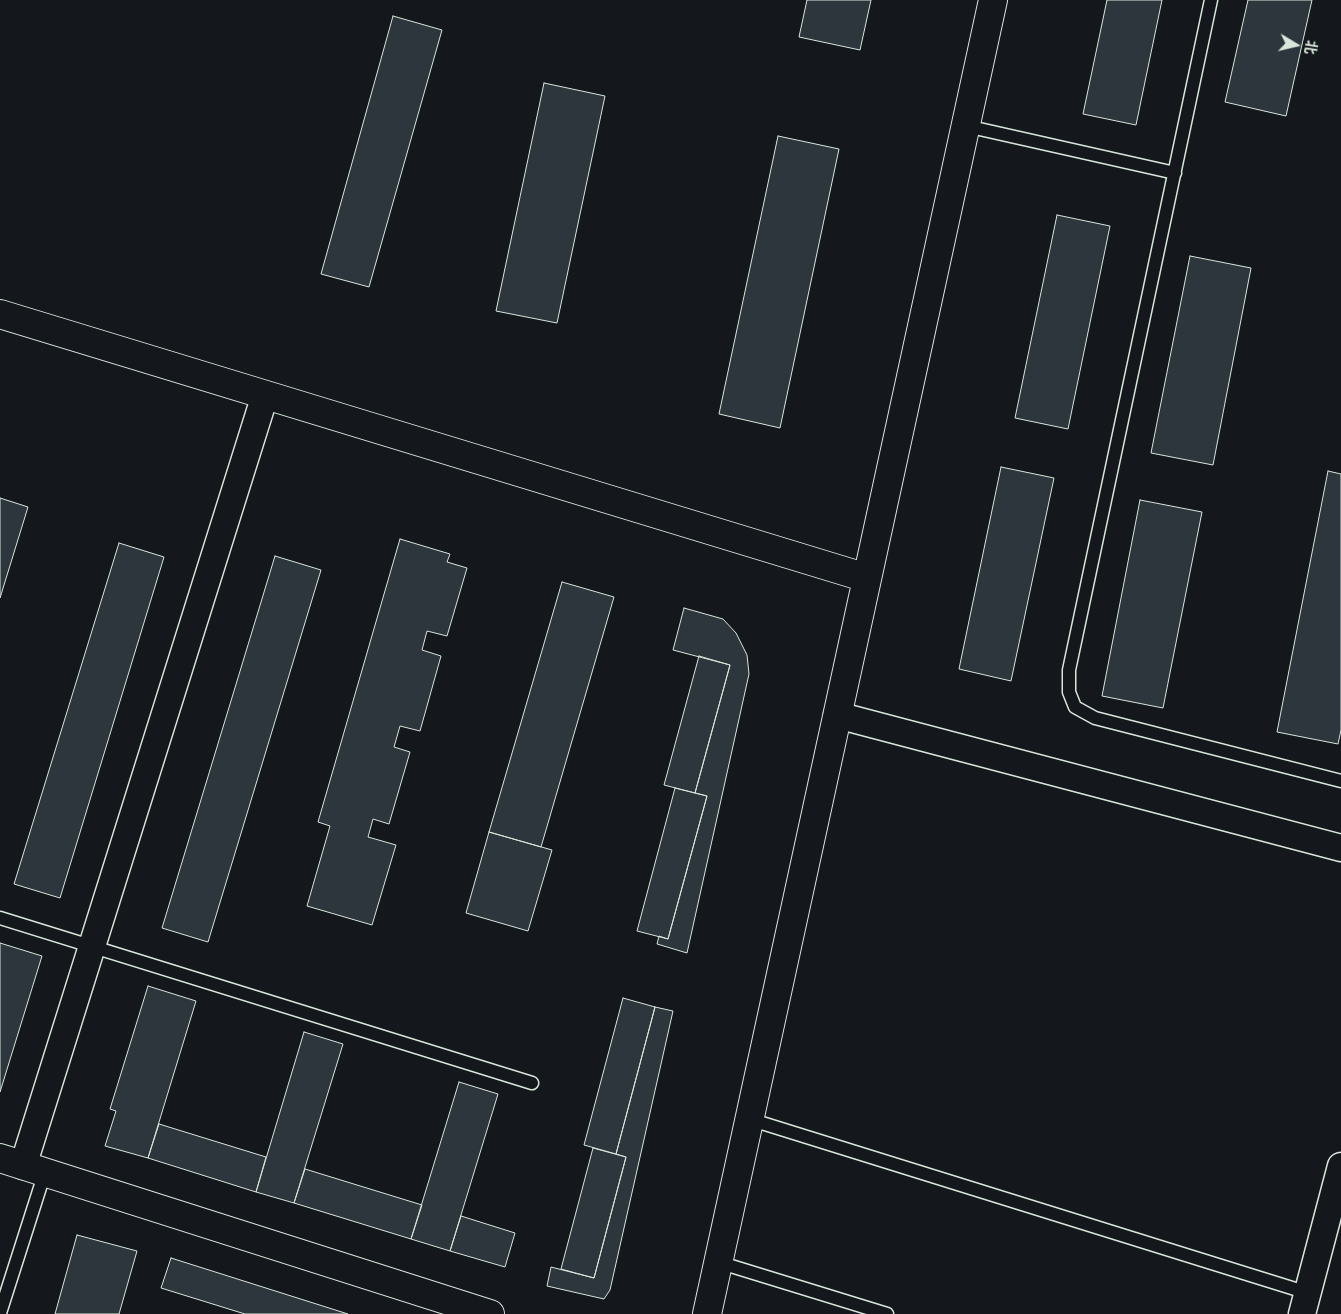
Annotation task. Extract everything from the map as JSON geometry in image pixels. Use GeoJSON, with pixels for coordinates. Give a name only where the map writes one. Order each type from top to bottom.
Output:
{"type":"FeatureCollection","features":[{"type":"Feature","properties":{"kind":"street"},"geometry":{"type":"LineString","coordinates":[[706,1314],[993,0]]}},
{"type":"Feature","properties":{"kind":"street"},"geometry":{"type":"LineString","coordinates":[[0,314],[867,578]]}},
{"type":"Feature","properties":{"kind":"street"},"geometry":{"type":"LineString","coordinates":[[265,395],[23,1165],[490,1314]]}},
{"type":"Feature","properties":{"kind":"street"},"geometry":{"type":"LineString","coordinates":[[837,715],[1341,848]]}},
{"type":"Feature","properties":{"kind":"street"},"geometry":{"type":"LineString","coordinates":[[1305,1304],[1341,1166]]}},
{"type":"Feature","properties":{"kind":"lane"},"geometry":{"type":"LineString","coordinates":[[1211,0],[1069,670],[1070,692],[1076,707],[1094,718],[1341,781]]}},
{"type":"Feature","properties":{"kind":"lane"},"geometry":{"type":"LineString","coordinates":[[966,126],[1174,172]]}},
{"type":"Feature","properties":{"kind":"lane"},"geometry":{"type":"LineString","coordinates":[[0,918],[532,1083]]}},
{"type":"Feature","properties":{"kind":"lane"},"geometry":{"type":"LineString","coordinates":[[749,1119],[1305,1304]]}},
{"type":"Feature","properties":{"kind":"lane"},"geometry":{"type":"LineString","coordinates":[[0,1313],[23,1165]]}},
{"type":"Feature","properties":{"kind":"lane"},"geometry":{"type":"LineString","coordinates":[[718,1262],[886,1314]]}},
{"type":"Feature","properties":{"kind":"building"},"geometry":{"type":"Polygon","coordinates":[[[807,0],[871,0],[860,50],[799,37],[807,0]]]}},
{"type":"Feature","properties":{"kind":"building"},"geometry":{"type":"Polygon","coordinates":[[[1107,0],[1162,0],[1136,125],[1083,114],[1107,0]]]}},
{"type":"Feature","properties":{"kind":"building"},"geometry":{"type":"Polygon","coordinates":[[[1248,0],[1312,0],[1286,116],[1225,102],[1248,0]]]}},
{"type":"Feature","properties":{"kind":"building"},"geometry":{"type":"Polygon","coordinates":[[[393,16],[442,30],[369,287],[321,274],[393,16]]]}},
{"type":"Feature","properties":{"kind":"building"},"geometry":{"type":"Polygon","coordinates":[[[544,83],[605,96],[557,323],[496,311],[544,83]]]}},
{"type":"Feature","properties":{"kind":"building"},"geometry":{"type":"Polygon","coordinates":[[[778,136],[839,149],[780,428],[719,414],[778,136]]]}},
{"type":"Feature","properties":{"kind":"building"},"geometry":{"type":"Polygon","coordinates":[[[1057,215],[1110,226],[1068,429],[1015,418],[1057,215]]]}},
{"type":"Feature","properties":{"kind":"building"},"geometry":{"type":"Polygon","coordinates":[[[1190,256],[1251,268],[1213,465],[1151,453],[1190,256]]]}},
{"type":"Feature","properties":{"kind":"building"},"geometry":{"type":"Polygon","coordinates":[[[1001,467],[1054,478],[1011,681],[959,669],[1001,467]]]}},
{"type":"Feature","properties":{"kind":"building"},"geometry":{"type":"Polygon","coordinates":[[[1328,471],[1341,474],[1341,730],[1338,744],[1277,732],[1328,471]]]}},
{"type":"Feature","properties":{"kind":"building"},"geometry":{"type":"Polygon","coordinates":[[[0,498],[28,507],[0,598],[0,498]]]}},
{"type":"Feature","properties":{"kind":"building"},"geometry":{"type":"Polygon","coordinates":[[[1140,500],[1202,512],[1163,708],[1102,696],[1140,500]]]}},
{"type":"Feature","properties":{"kind":"building"},"geometry":{"type":"Polygon","coordinates":[[[400,539],[450,554],[447,562],[467,568],[447,636],[427,631],[422,650],[441,656],[420,731],[400,726],[394,747],[410,752],[389,824],[373,819],[368,837],[396,845],[372,925],[307,906],[330,826],[318,822],[400,539]]]}},
{"type":"Feature","properties":{"kind":"building"},"geometry":{"type":"Polygon","coordinates":[[[119,543],[164,557],[60,898],[14,884],[119,543]]]}},
{"type":"Feature","properties":{"kind":"building"},"geometry":{"type":"Polygon","coordinates":[[[275,556],[321,570],[208,942],[162,928],[275,556]]]}},
{"type":"Feature","properties":{"kind":"building"},"geometry":{"type":"Polygon","coordinates":[[[562,582],[614,597],[541,847],[489,832],[562,582]]]}},
{"type":"Feature","properties":{"kind":"building"},"geometry":{"type":"Polygon","coordinates":[[[684,608],[723,619],[736,633],[747,655],[749,674],[687,953],[657,944],[659,936],[668,939],[707,796],[695,793],[730,665],[673,650],[684,608]]]}},
{"type":"Feature","properties":{"kind":"building"},"geometry":{"type":"Polygon","coordinates":[[[699,656],[730,665],[695,793],[664,785],[699,656]]]}},
{"type":"Feature","properties":{"kind":"building"},"geometry":{"type":"Polygon","coordinates":[[[675,788],[707,796],[668,939],[637,931],[675,788]]]}},
{"type":"Feature","properties":{"kind":"building"},"geometry":{"type":"Polygon","coordinates":[[[489,832],[552,850],[528,931],[466,913],[489,832]]]}},
{"type":"Feature","properties":{"kind":"building"},"geometry":{"type":"Polygon","coordinates":[[[0,943],[42,956],[0,1092],[0,943]]]}},
{"type":"Feature","properties":{"kind":"building"},"geometry":{"type":"Polygon","coordinates":[[[148,986],[196,1001],[148,1158],[105,1146],[116,1111],[110,1109],[148,986]]]}},
{"type":"Feature","properties":{"kind":"building"},"geometry":{"type":"Polygon","coordinates":[[[623,998],[655,1007],[616,1154],[584,1145],[623,998]]]}},
{"type":"Feature","properties":{"kind":"building"},"geometry":{"type":"Polygon","coordinates":[[[655,1007],[673,1011],[610,1290],[604,1299],[547,1286],[551,1267],[594,1278],[626,1157],[616,1154],[655,1007]]]}},
{"type":"Feature","properties":{"kind":"building"},"geometry":{"type":"Polygon","coordinates":[[[304,1032],[343,1044],[294,1203],[256,1192],[304,1032]]]}},
{"type":"Feature","properties":{"kind":"building"},"geometry":{"type":"Polygon","coordinates":[[[459,1082],[498,1094],[450,1251],[411,1239],[459,1082]]]}},
{"type":"Feature","properties":{"kind":"building"},"geometry":{"type":"Polygon","coordinates":[[[159,1124],[266,1157],[256,1192],[148,1158],[159,1124]]]}},
{"type":"Feature","properties":{"kind":"building"},"geometry":{"type":"Polygon","coordinates":[[[593,1148],[626,1157],[594,1278],[561,1269],[593,1148]]]}},
{"type":"Feature","properties":{"kind":"building"},"geometry":{"type":"Polygon","coordinates":[[[305,1169],[422,1205],[411,1239],[294,1203],[305,1169]]]}},
{"type":"Feature","properties":{"kind":"building"},"geometry":{"type":"Polygon","coordinates":[[[461,1216],[515,1233],[505,1267],[450,1251],[461,1216]]]}},
{"type":"Feature","properties":{"kind":"building"},"geometry":{"type":"Polygon","coordinates":[[[77,1235],[137,1251],[119,1314],[55,1314],[77,1235]]]}},
{"type":"Feature","properties":{"kind":"building"},"geometry":{"type":"Polygon","coordinates":[[[171,1258],[348,1314],[245,1314],[161,1288],[171,1258]]]}}]}
